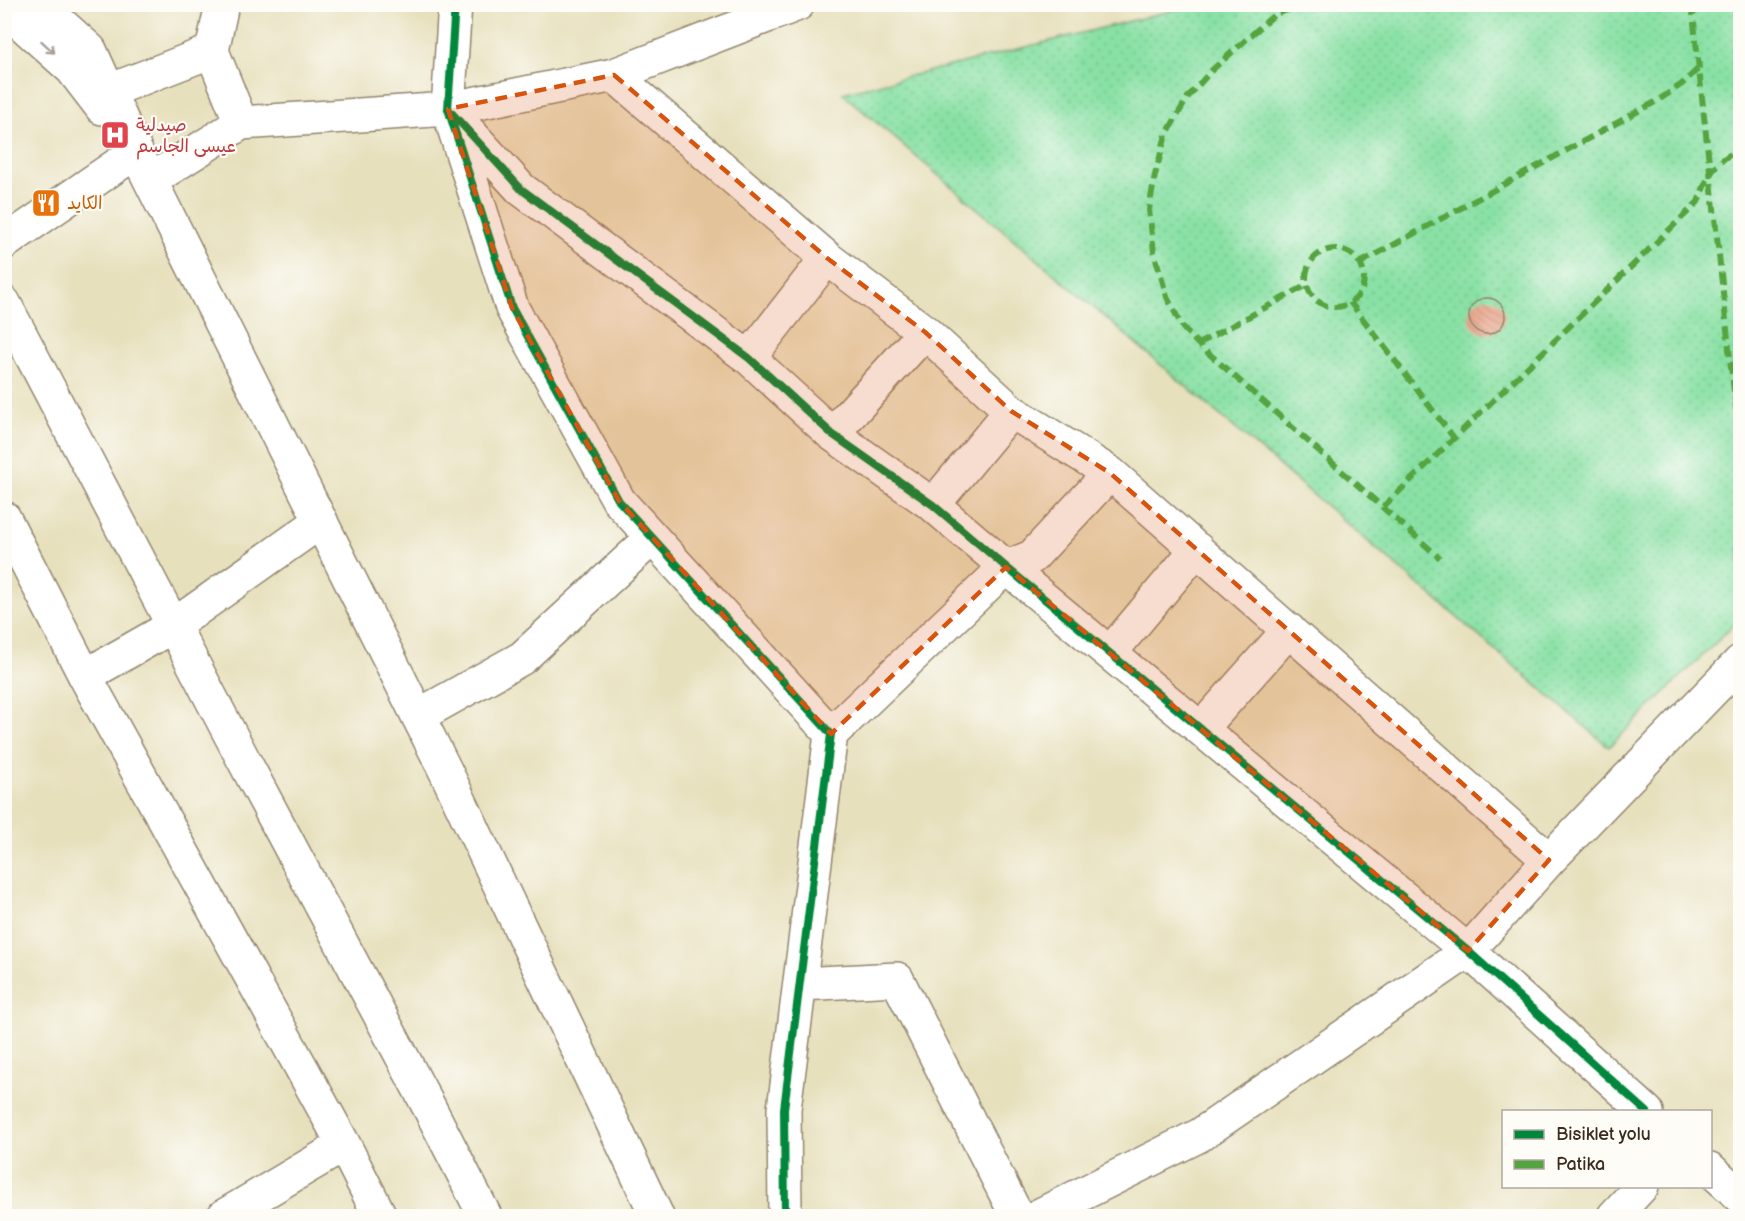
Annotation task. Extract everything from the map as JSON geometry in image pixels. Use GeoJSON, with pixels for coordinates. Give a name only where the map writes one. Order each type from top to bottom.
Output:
{"type":"FeatureCollection","features":[{"type":"Feature","properties":{"kind":"street"},"geometry":{"type":"LineString","coordinates":[[39,4],[90,50],[144,166],[418,716],[657,1216]]}},
{"type":"Feature","properties":{"kind":"street"},"geometry":{"type":"LineString","coordinates":[[222,4],[212,51],[241,123]]}},
{"type":"Feature","properties":{"kind":"street"},"geometry":{"type":"LineString","coordinates":[[455,4],[448,109],[512,308],[619,501],[831,734]]}},
{"type":"Feature","properties":{"kind":"street"},"geometry":{"type":"LineString","coordinates":[[4,243],[144,166],[241,123],[448,109],[614,75],[798,4]]}},
{"type":"Feature","properties":{"kind":"street"},"geometry":{"type":"LineString","coordinates":[[4,8],[72,69],[144,166]]}},
{"type":"Feature","properties":{"kind":"street"},"geometry":{"type":"LineString","coordinates":[[109,91],[212,51]]}},
{"type":"Feature","properties":{"kind":"street"},"geometry":{"type":"LineString","coordinates":[[614,75],[827,258],[925,332],[1011,411],[1110,473],[1549,860]]}},
{"type":"Feature","properties":{"kind":"street"},"geometry":{"type":"LineString","coordinates":[[448,109],[521,189],[749,358],[832,434],[933,505],[1468,951],[1645,1110]]}},
{"type":"Feature","properties":{"kind":"street"},"geometry":{"type":"LineString","coordinates":[[749,358],[827,258]]}},
{"type":"Feature","properties":{"kind":"street"},"geometry":{"type":"LineString","coordinates":[[4,303],[485,1216]]}},
{"type":"Feature","properties":{"kind":"street"},"geometry":{"type":"LineString","coordinates":[[832,434],[925,332]]}},
{"type":"Feature","properties":{"kind":"street"},"geometry":{"type":"LineString","coordinates":[[933,505],[1011,411]]}},
{"type":"Feature","properties":{"kind":"street"},"geometry":{"type":"LineString","coordinates":[[785,1216],[784,1109],[831,734],[1006,567],[1032,557],[1110,473]]}},
{"type":"Feature","properties":{"kind":"street"},"geometry":{"type":"LineString","coordinates":[[4,518],[85,676],[344,1145],[380,1216]]}},
{"type":"Feature","properties":{"kind":"street"},"geometry":{"type":"LineString","coordinates":[[85,676],[173,626],[321,521]]}},
{"type":"Feature","properties":{"kind":"street"},"geometry":{"type":"LineString","coordinates":[[418,716],[522,658],[652,538]]}},
{"type":"Feature","properties":{"kind":"street"},"geometry":{"type":"LineString","coordinates":[[1110,653],[1197,549]]}},
{"type":"Feature","properties":{"kind":"street"},"geometry":{"type":"LineString","coordinates":[[1201,729],[1289,630]]}},
{"type":"Feature","properties":{"kind":"street"},"geometry":{"type":"LineString","coordinates":[[1038,1216],[1200,1135],[1468,951],[1549,860],[1740,662]]}},
{"type":"Feature","properties":{"kind":"street"},"geometry":{"type":"LineString","coordinates":[[800,984],[897,979],[1017,1216]]}},
{"type":"Feature","properties":{"kind":"street"},"geometry":{"type":"LineString","coordinates":[[224,1216],[344,1145]]}},
{"type":"Feature","properties":{"kind":"street"},"geometry":{"type":"LineString","coordinates":[[1712,1171],[1740,1196]]}},
{"type":"Feature","properties":{"kind":"street"},"geometry":{"type":"LineString","coordinates":[[1614,1216],[1640,1188]]}},
{"type":"Feature","properties":{"kind":"highlighted area"},"geometry":{"type":"Polygon","coordinates":[[[614,75],[827,258],[925,332],[1011,411],[1110,473],[1549,860],[1468,951],[1006,567],[831,734],[619,501],[512,308],[448,109],[614,75]]]}},
{"type":"Feature","properties":{"kind":"green space"},"geometry":{"type":"Polygon","coordinates":[[[1198,4],[1740,5],[1740,619],[1609,747],[842,93],[1198,4]]]}},
{"type":"Feature","properties":{"kind":"building"},"geometry":{"type":"Polygon","coordinates":[[[1487,298],[1500,303],[1505,316],[1500,329],[1487,334],[1474,329],[1469,316],[1474,303],[1487,298]]]}},
{"type":"Feature","properties":{"kind":"marked path"},"geometry":{"type":"LineString","coordinates":[[1307,4],[1275,14],[1212,70],[1188,97],[1166,135],[1155,175],[1149,210],[1154,252],[1167,297],[1183,328],[1198,344],[1440,558]]}},
{"type":"Feature","properties":{"kind":"marked path"},"geometry":{"type":"LineString","coordinates":[[1692,4],[1740,440]]}},
{"type":"Feature","properties":{"kind":"marked path"},"geometry":{"type":"LineString","coordinates":[[1360,263],[1657,101],[1682,84],[1699,68]]}},
{"type":"Feature","properties":{"kind":"marked path"},"geometry":{"type":"LineString","coordinates":[[1383,507],[1698,202],[1713,170],[1724,159],[1740,150]]}},
{"type":"Feature","properties":{"kind":"marked path"},"geometry":{"type":"LineString","coordinates":[[1335,249],[1351,254],[1359,262],[1364,278],[1359,294],[1351,302],[1335,307],[1319,302],[1311,294],[1306,278],[1311,262],[1319,254],[1335,249]]}},
{"type":"Feature","properties":{"kind":"marked path"},"geometry":{"type":"LineString","coordinates":[[1198,344],[1307,285]]}},
{"type":"Feature","properties":{"kind":"marked path"},"geometry":{"type":"LineString","coordinates":[[1350,302],[1454,438]]}},
{"type":"Feature","properties":{"kind":"cycle path"},"geometry":{"type":"LineString","coordinates":[[455,4],[448,109],[512,308],[619,501],[831,734],[784,1109],[785,1216]]}},
{"type":"Feature","properties":{"kind":"cycle path"},"geometry":{"type":"LineString","coordinates":[[448,109],[521,189],[749,358],[832,434],[933,505],[1468,951],[1645,1110]]}},
{"type":"Feature","properties":{"kind":"place","name":"صيدلية عيسى الجاسم"},"geometry":{"type":"Point","coordinates":[115,135]}},
{"type":"Feature","properties":{"kind":"place","name":"الكايد"},"geometry":{"type":"Point","coordinates":[46,203]}}]}
